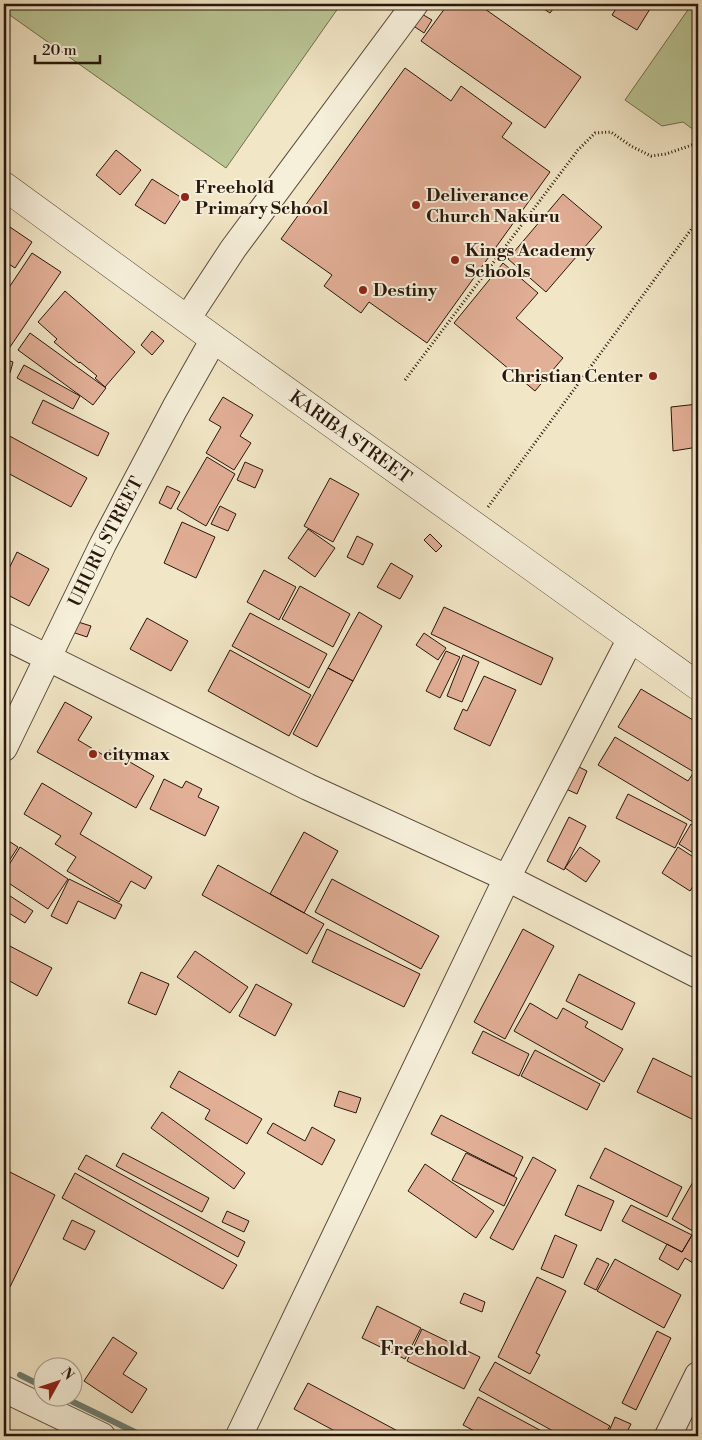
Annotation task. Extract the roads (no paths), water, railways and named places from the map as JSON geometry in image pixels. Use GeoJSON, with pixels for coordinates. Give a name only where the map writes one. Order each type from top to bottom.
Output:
{"type":"FeatureCollection","features":[{"type":"Feature","properties":{"kind":"street"},"geometry":{"type":"LineString","coordinates":[[187,319],[233,250],[415,4]]}},
{"type":"Feature","properties":{"kind":"street","name":"KARIBA STREET"},"geometry":{"type":"LineString","coordinates":[[4,186],[698,686]]}},
{"type":"Feature","properties":{"kind":"street","name":"UHURU STREET"},"geometry":{"type":"LineString","coordinates":[[4,748],[103,544],[174,408],[214,339]]}},
{"type":"Feature","properties":{"kind":"street"},"geometry":{"type":"LineString","coordinates":[[4,636],[308,787],[507,878],[698,976]]}},
{"type":"Feature","properties":{"kind":"street"},"geometry":{"type":"LineString","coordinates":[[239,1436],[507,878],[631,638]]}},
{"type":"Feature","properties":{"kind":"street"},"geometry":{"type":"LineString","coordinates":[[668,1436],[698,1375]]}},
{"type":"Feature","properties":{"kind":"street"},"geometry":{"type":"LineString","coordinates":[[4,1389],[102,1436]]}},
{"type":"Feature","properties":{"kind":"waterway"},"geometry":{"type":"LineString","coordinates":[[20,1375],[32,1381]]}},
{"type":"Feature","properties":{"kind":"waterway"},"geometry":{"type":"LineString","coordinates":[[82,1406],[143,1436]]}},
{"type":"Feature","properties":{"kind":"place","name":"Freehold Primary School"},"geometry":{"type":"Point","coordinates":[185,197]}},
{"type":"Feature","properties":{"kind":"place","name":"Deliverance Church Nakuru"},"geometry":{"type":"Point","coordinates":[416,205]}},
{"type":"Feature","properties":{"kind":"place","name":"Kings Academy Schools"},"geometry":{"type":"Point","coordinates":[455,260]}},
{"type":"Feature","properties":{"kind":"place","name":"Destiny"},"geometry":{"type":"Point","coordinates":[363,290]}},
{"type":"Feature","properties":{"kind":"place","name":"Christian Center"},"geometry":{"type":"Point","coordinates":[653,376]}},
{"type":"Feature","properties":{"kind":"place","name":"citymax"},"geometry":{"type":"Point","coordinates":[93,754]}},
{"type":"Feature","properties":{"kind":"district","name":"Freehold"},"geometry":{"type":"Point","coordinates":[424,1349]}}]}
